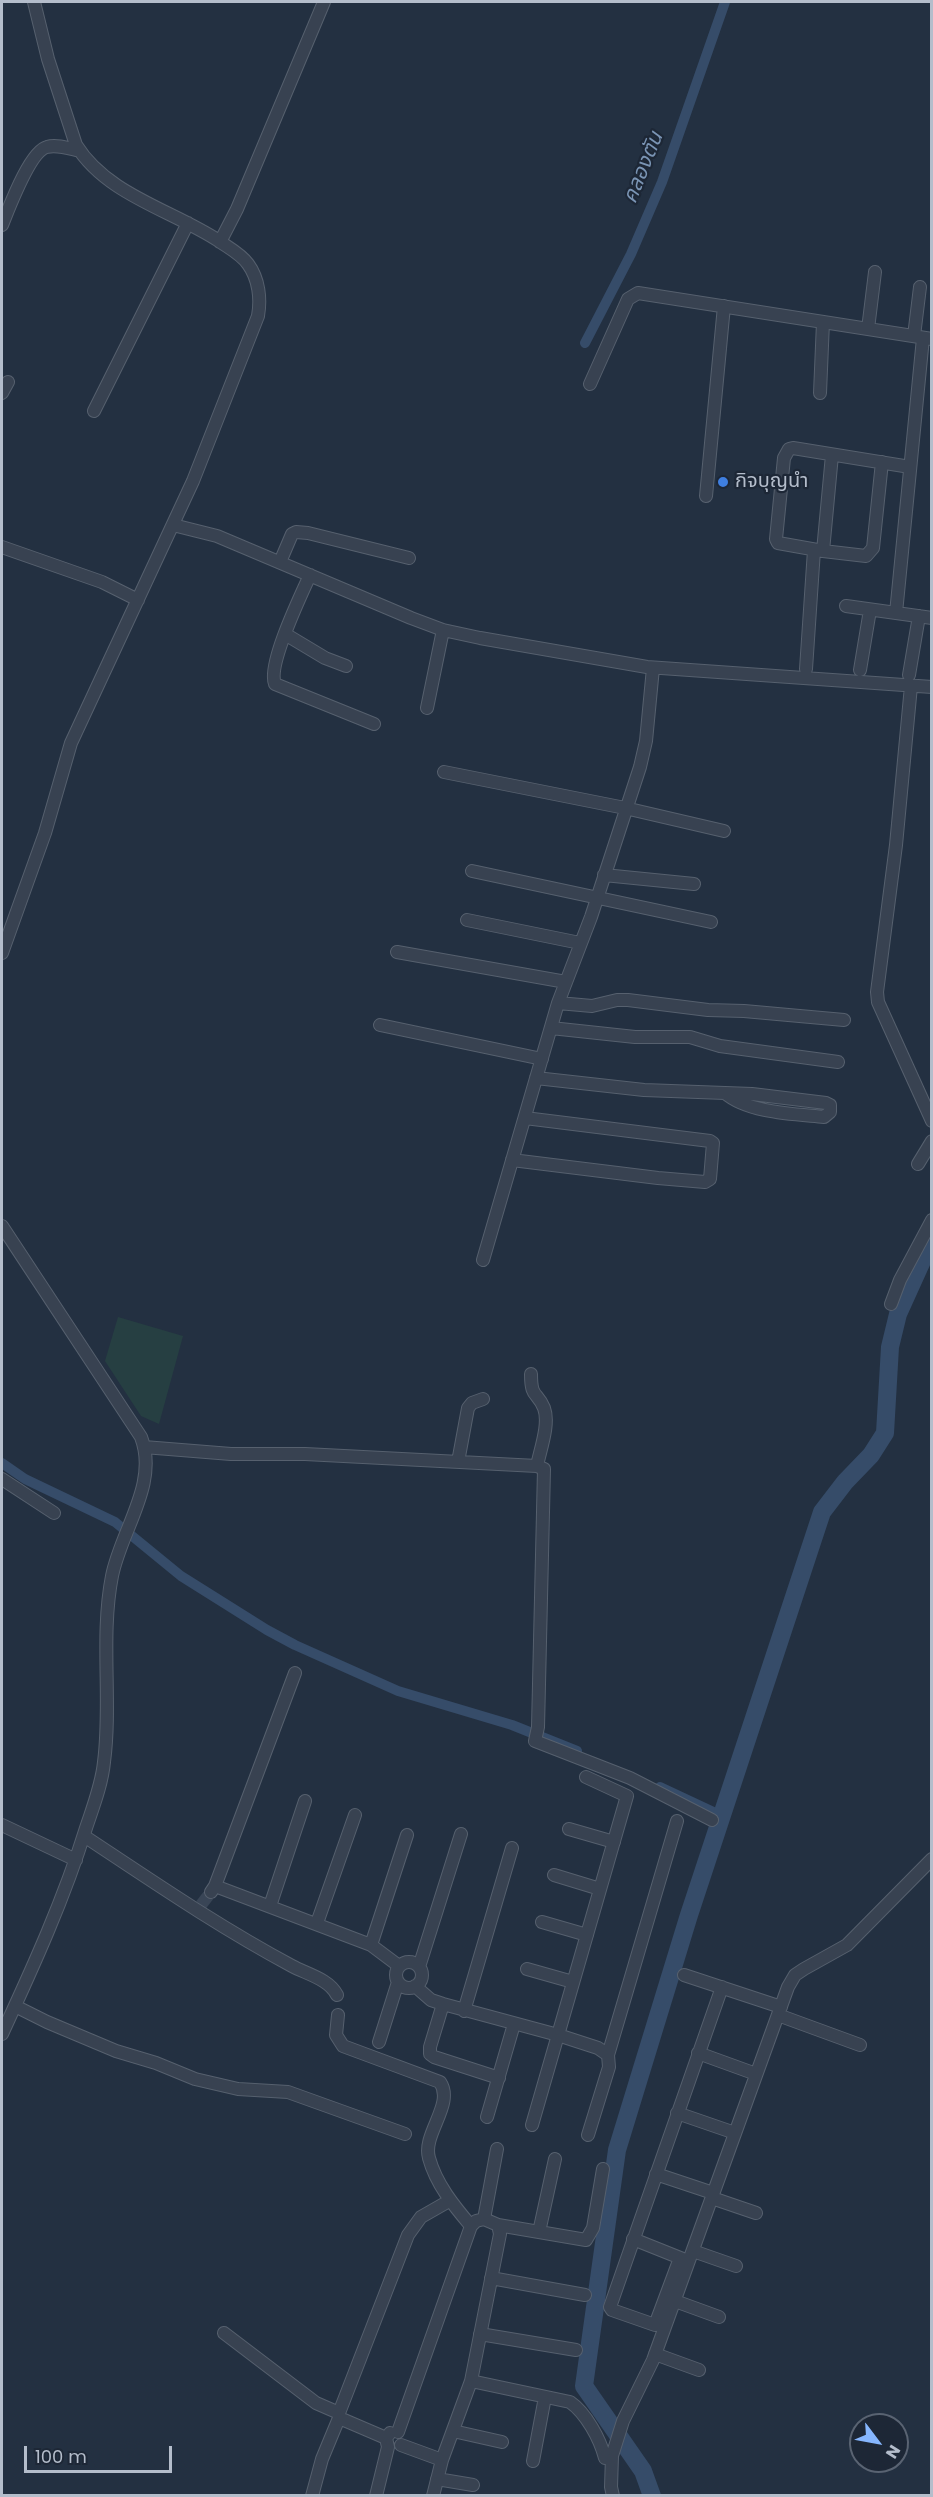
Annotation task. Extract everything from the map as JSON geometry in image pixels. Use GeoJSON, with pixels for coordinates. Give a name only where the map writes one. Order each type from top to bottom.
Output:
{"type":"FeatureCollection","features":[{"type":"Feature","properties":{"kind":"street"},"geometry":{"type":"LineString","coordinates":[[2,953],[45,833],[71,743],[173,525],[232,386],[260,308],[261,298],[248,264],[220,242],[112,182],[94,168],[80,151],[48,59],[34,2]]}},
{"type":"Feature","properties":{"kind":"street"},"geometry":{"type":"LineString","coordinates":[[220,242],[237,209],[324,2]]}},
{"type":"Feature","properties":{"kind":"street"},"geometry":{"type":"LineString","coordinates":[[2,225],[30,164],[40,150],[48,146],[80,151]]}},
{"type":"Feature","properties":{"kind":"street"},"geometry":{"type":"LineString","coordinates":[[94,411],[188,223]]}},
{"type":"Feature","properties":{"kind":"street"},"geometry":{"type":"LineString","coordinates":[[868,329],[875,272]]}},
{"type":"Feature","properties":{"kind":"street"},"geometry":{"type":"LineString","coordinates":[[896,613],[923,338],[920,287]]}},
{"type":"Feature","properties":{"kind":"street"},"geometry":{"type":"LineString","coordinates":[[590,384],[628,299],[638,293],[923,338]]}},
{"type":"Feature","properties":{"kind":"street"},"geometry":{"type":"LineString","coordinates":[[706,496],[724,306]]}},
{"type":"Feature","properties":{"kind":"street"},"geometry":{"type":"LineString","coordinates":[[820,393],[823,322]]}},
{"type":"Feature","properties":{"kind":"street"},"geometry":{"type":"LineString","coordinates":[[2,393],[8,382]]}},
{"type":"Feature","properties":{"kind":"street"},"geometry":{"type":"LineString","coordinates":[[882,462],[873,548],[866,556],[781,544],[776,539],[784,458],[789,449],[792,448],[910,466]]}},
{"type":"Feature","properties":{"kind":"street"},"geometry":{"type":"LineString","coordinates":[[806,669],[832,455]]}},
{"type":"Feature","properties":{"kind":"street"},"geometry":{"type":"LineString","coordinates":[[173,525],[217,536],[448,631],[653,668],[910,680],[932,687]]}},
{"type":"Feature","properties":{"kind":"street"},"geometry":{"type":"LineString","coordinates":[[280,562],[292,534],[296,532],[409,558]]}},
{"type":"Feature","properties":{"kind":"street"},"geometry":{"type":"LineString","coordinates":[[2,547],[102,582],[138,600]]}},
{"type":"Feature","properties":{"kind":"street"},"geometry":{"type":"LineString","coordinates":[[310,575],[285,634],[273,672],[275,684],[374,724]]}},
{"type":"Feature","properties":{"kind":"street"},"geometry":{"type":"LineString","coordinates":[[846,606],[925,617],[910,680],[896,846],[877,992],[883,1014],[932,1121]]}},
{"type":"Feature","properties":{"kind":"street"},"geometry":{"type":"LineString","coordinates":[[860,670],[870,610]]}},
{"type":"Feature","properties":{"kind":"street"},"geometry":{"type":"LineString","coordinates":[[427,708],[448,631]]}},
{"type":"Feature","properties":{"kind":"street"},"geometry":{"type":"LineString","coordinates":[[285,634],[325,658],[346,666]]}},
{"type":"Feature","properties":{"kind":"street"},"geometry":{"type":"LineString","coordinates":[[483,1260],[558,1003],[597,897],[640,767],[646,741],[653,668]]}},
{"type":"Feature","properties":{"kind":"street"},"geometry":{"type":"LineString","coordinates":[[444,772],[625,808],[724,831]]}},
{"type":"Feature","properties":{"kind":"street"},"geometry":{"type":"LineString","coordinates":[[472,871],[711,922]]}},
{"type":"Feature","properties":{"kind":"street"},"geometry":{"type":"LineString","coordinates":[[604,874],[694,884]]}},
{"type":"Feature","properties":{"kind":"street"},"geometry":{"type":"LineString","coordinates":[[467,920],[580,943]]}},
{"type":"Feature","properties":{"kind":"street"},"geometry":{"type":"LineString","coordinates":[[397,952],[566,982]]}},
{"type":"Feature","properties":{"kind":"street"},"geometry":{"type":"LineString","coordinates":[[558,1003],[592,1006],[616,1000],[628,1000],[708,1010],[754,1011],[844,1020]]}},
{"type":"Feature","properties":{"kind":"street"},"geometry":{"type":"LineString","coordinates":[[380,1025],[542,1059]]}},
{"type":"Feature","properties":{"kind":"street"},"geometry":{"type":"LineString","coordinates":[[551,1028],[635,1037],[690,1037],[720,1046],[838,1062]]}},
{"type":"Feature","properties":{"kind":"street"},"geometry":{"type":"LineString","coordinates":[[536,1078],[644,1090],[725,1093],[826,1103],[830,1105],[830,1112],[824,1117],[752,1107],[739,1104],[725,1093]]}},
{"type":"Feature","properties":{"kind":"street"},"geometry":{"type":"LineString","coordinates":[[512,1160],[658,1178],[705,1182],[710,1179],[713,1143],[710,1141],[525,1118]]}},
{"type":"Feature","properties":{"kind":"street"},"geometry":{"type":"LineString","coordinates":[[918,1164],[932,1141]]}},
{"type":"Feature","properties":{"kind":"street"},"geometry":{"type":"LineString","coordinates":[[891,1304],[900,1280],[932,1220]]}},
{"type":"Feature","properties":{"kind":"street"},"geometry":{"type":"LineString","coordinates":[[2,1226],[120,1404],[144,1447],[147,1462],[146,1474],[111,1579],[107,1631],[104,1763],[84,1836],[69,1856],[44,1942],[2,2034]]}},
{"type":"Feature","properties":{"kind":"street"},"geometry":{"type":"LineString","coordinates":[[531,1374],[531,1388],[544,1408],[546,1418],[537,1466]]}},
{"type":"Feature","properties":{"kind":"street"},"geometry":{"type":"LineString","coordinates":[[458,1462],[468,1408],[472,1403],[483,1399]]}},
{"type":"Feature","properties":{"kind":"street"},"geometry":{"type":"LineString","coordinates":[[144,1447],[231,1454],[305,1454],[537,1466],[544,1469],[535,1741],[630,1778],[712,1820]]}},
{"type":"Feature","properties":{"kind":"street"},"geometry":{"type":"LineString","coordinates":[[2,1479],[54,1512]]}},
{"type":"Feature","properties":{"kind":"street"},"geometry":{"type":"LineString","coordinates":[[294,1673],[213,1889],[317,1923],[370,1945],[399,1966]]}},
{"type":"Feature","properties":{"kind":"street"},"geometry":{"type":"LineString","coordinates":[[532,2126],[627,1796],[585,1778]]}},
{"type":"Feature","properties":{"kind":"street"},"geometry":{"type":"LineString","coordinates":[[270,1906],[305,1801]]}},
{"type":"Feature","properties":{"kind":"street"},"geometry":{"type":"LineString","coordinates":[[317,1923],[355,1815]]}},
{"type":"Feature","properties":{"kind":"street"},"geometry":{"type":"LineString","coordinates":[[588,2135],[609,2067],[608,2055],[677,1821]]}},
{"type":"Feature","properties":{"kind":"street"},"geometry":{"type":"LineString","coordinates":[[2,1825],[69,1856]]}},
{"type":"Feature","properties":{"kind":"street"},"geometry":{"type":"LineString","coordinates":[[569,1829],[614,1842]]}},
{"type":"Feature","properties":{"kind":"street"},"geometry":{"type":"LineString","coordinates":[[419,1967],[461,1834]]}},
{"type":"Feature","properties":{"kind":"street"},"geometry":{"type":"LineString","coordinates":[[370,1945],[407,1835]]}},
{"type":"Feature","properties":{"kind":"street"},"geometry":{"type":"LineString","coordinates":[[84,1836],[292,1965],[329,1984],[337,1995]]}},
{"type":"Feature","properties":{"kind":"street"},"geometry":{"type":"LineString","coordinates":[[464,2011],[512,1848]]}},
{"type":"Feature","properties":{"kind":"street"},"geometry":{"type":"LineString","coordinates":[[722,1987],[609,2307],[655,2325],[687,2257],[712,2195],[788,1986],[795,1976],[847,1945],[932,1859]]}},
{"type":"Feature","properties":{"kind":"street"},"geometry":{"type":"LineString","coordinates":[[554,1875],[600,1889]]}},
{"type":"Feature","properties":{"kind":"street"},"geometry":{"type":"LineString","coordinates":[[542,1922],[587,1935]]}},
{"type":"Feature","properties":{"kind":"street"},"geometry":{"type":"LineString","coordinates":[[379,2042],[398,1982],[396,1973],[399,1966],[405,1962],[413,1962],[419,1967],[422,1973],[420,1981],[415,1986],[408,1988],[398,1982]]}},
{"type":"Feature","properties":{"kind":"street"},"geometry":{"type":"LineString","coordinates":[[528,1969],[573,1982]]}},
{"type":"Feature","properties":{"kind":"street"},"geometry":{"type":"LineString","coordinates":[[684,1975],[722,1987],[860,2045]]}},
{"type":"Feature","properties":{"kind":"street"},"geometry":{"type":"LineString","coordinates":[[415,1986],[431,2000],[464,2011],[558,2035],[598,2048],[608,2055]]}},
{"type":"Feature","properties":{"kind":"street"},"geometry":{"type":"LineString","coordinates":[[443,2004],[430,2054],[499,2078]]}},
{"type":"Feature","properties":{"kind":"street"},"geometry":{"type":"LineString","coordinates":[[15,2006],[46,2022],[106,2047],[156,2063],[195,2079],[238,2089],[288,2092],[405,2134]]}},
{"type":"Feature","properties":{"kind":"street"},"geometry":{"type":"LineString","coordinates":[[338,2015],[336,2035],[343,2046],[440,2082],[444,2093],[428,2157],[449,2201],[471,2226]]}},
{"type":"Feature","properties":{"kind":"street"},"geometry":{"type":"LineString","coordinates":[[487,2117],[514,2024]]}},
{"type":"Feature","properties":{"kind":"street"},"geometry":{"type":"LineString","coordinates":[[698,2053],[756,2074]]}},
{"type":"Feature","properties":{"kind":"street"},"geometry":{"type":"LineString","coordinates":[[677,2114],[735,2133]]}},
{"type":"Feature","properties":{"kind":"street"},"geometry":{"type":"LineString","coordinates":[[484,2219],[497,2150]]}},
{"type":"Feature","properties":{"kind":"street"},"geometry":{"type":"LineString","coordinates":[[539,2232],[555,2160]]}},
{"type":"Feature","properties":{"kind":"street"},"geometry":{"type":"LineString","coordinates":[[376,2496],[393,2441],[471,2226],[476,2221],[484,2219],[498,2225],[586,2240],[593,2228],[603,2169]]}},
{"type":"Feature","properties":{"kind":"street"},"geometry":{"type":"LineString","coordinates":[[656,2174],[756,2213]]}},
{"type":"Feature","properties":{"kind":"street"},"geometry":{"type":"LineString","coordinates":[[312,2496],[322,2460],[408,2235],[421,2217],[449,2201]]}},
{"type":"Feature","properties":{"kind":"street"},"geometry":{"type":"LineString","coordinates":[[433,2496],[442,2460],[471,2381],[500,2235],[498,2225]]}},
{"type":"Feature","properties":{"kind":"street"},"geometry":{"type":"LineString","coordinates":[[633,2239],[687,2257],[736,2266]]}},
{"type":"Feature","properties":{"kind":"street"},"geometry":{"type":"LineString","coordinates":[[613,2496],[610,2487],[608,2457],[655,2354],[675,2301],[687,2257]]}},
{"type":"Feature","properties":{"kind":"street"},"geometry":{"type":"LineString","coordinates":[[491,2278],[585,2295]]}},
{"type":"Feature","properties":{"kind":"street"},"geometry":{"type":"LineString","coordinates":[[675,2301],[719,2317]]}},
{"type":"Feature","properties":{"kind":"street"},"geometry":{"type":"LineString","coordinates":[[224,2333],[316,2403],[393,2441],[442,2460]]}},
{"type":"Feature","properties":{"kind":"street"},"geometry":{"type":"LineString","coordinates":[[480,2334],[576,2350]]}},
{"type":"Feature","properties":{"kind":"street"},"geometry":{"type":"LineString","coordinates":[[655,2354],[699,2370]]}},
{"type":"Feature","properties":{"kind":"street"},"geometry":{"type":"LineString","coordinates":[[471,2381],[570,2402],[576,2407],[608,2457]]}},
{"type":"Feature","properties":{"kind":"street"},"geometry":{"type":"LineString","coordinates":[[533,2461],[545,2397]]}},
{"type":"Feature","properties":{"kind":"street"},"geometry":{"type":"LineString","coordinates":[[453,2431],[502,2442]]}},
{"type":"Feature","properties":{"kind":"street"},"geometry":{"type":"LineString","coordinates":[[437,2480],[473,2485]]}},
{"type":"Feature","properties":{"kind":"green space"},"geometry":{"type":"Polygon","coordinates":[[[118,1317],[183,1336],[159,1424],[141,1416],[105,1361],[118,1317]]]}},
{"type":"Feature","properties":{"kind":"waterway","name":"คลองตัน"},"geometry":{"type":"LineString","coordinates":[[585,343],[631,254],[662,182],[725,2]]}},
{"type":"Feature","properties":{"kind":"waterway"},"geometry":{"type":"LineString","coordinates":[[652,2496],[643,2471],[584,2386],[617,2150],[689,1915],[822,1512],[845,1482],[871,1455],[885,1433],[890,1347],[898,1314],[932,1239]]}},
{"type":"Feature","properties":{"kind":"waterway"},"geometry":{"type":"LineString","coordinates":[[2,1463],[25,1479],[115,1522],[181,1576],[295,1645],[398,1691],[512,1725],[577,1751]]}},
{"type":"Feature","properties":{"kind":"waterway"},"geometry":{"type":"LineString","coordinates":[[660,1787],[722,1816]]}},
{"type":"Feature","properties":{"kind":"tunnel"},"geometry":{"type":"LineString","coordinates":[[201,1905],[211,1892]]}},
{"type":"Feature","properties":{"kind":"place","name":"กิจบุญนำ"},"geometry":{"type":"Point","coordinates":[723,482]}}]}
